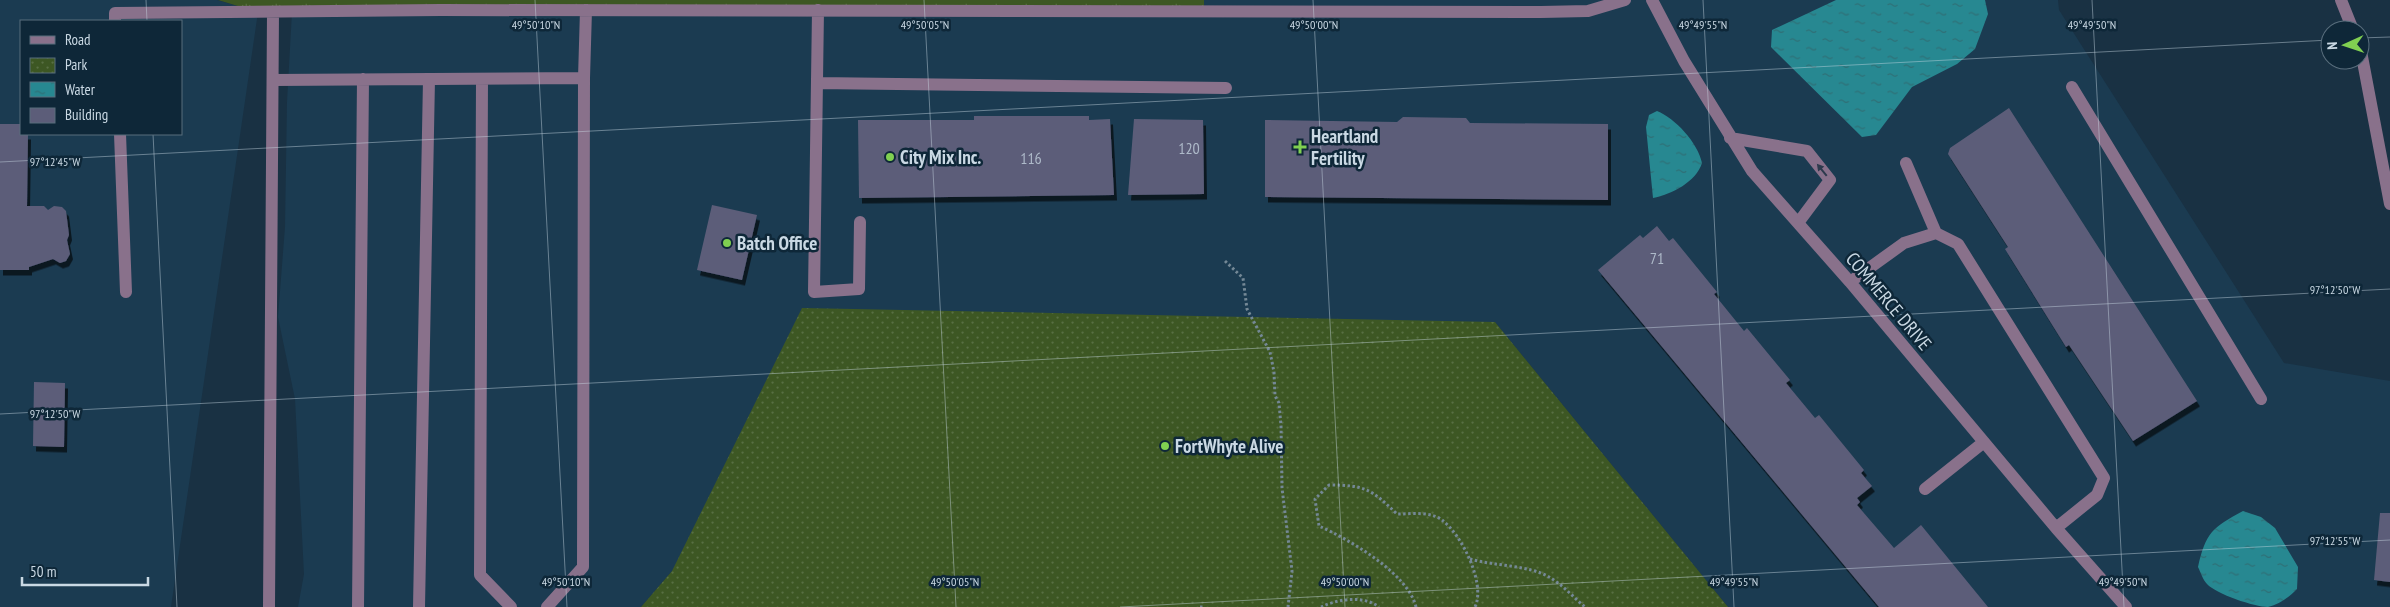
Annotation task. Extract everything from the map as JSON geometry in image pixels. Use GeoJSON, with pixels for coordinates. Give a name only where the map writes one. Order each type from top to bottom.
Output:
{"type":"FeatureCollection","features":[{"type":"Feature","properties":{"kind":"street"},"geometry":{"type":"LineString","coordinates":[[115,20],[115,13],[273,12],[441,5],[586,10],[677,5],[818,10],[930,6],[1588,12],[1625,0]]}},
{"type":"Feature","properties":{"kind":"street","name":"COMMERCE DRIVE"},"geometry":{"type":"LineString","coordinates":[[1652,0],[1684,61],[1752,171],[1850,282],[2056,528],[2126,607]]}},
{"type":"Feature","properties":{"kind":"street"},"geometry":{"type":"LineString","coordinates":[[2340,0],[2349,20]]}},
{"type":"Feature","properties":{"kind":"street"},"geometry":{"type":"LineString","coordinates":[[548,607],[583,567],[584,78],[586,10]]}},
{"type":"Feature","properties":{"kind":"street"},"geometry":{"type":"LineString","coordinates":[[818,10],[814,292],[859,289],[860,222]]}},
{"type":"Feature","properties":{"kind":"street"},"geometry":{"type":"LineString","coordinates":[[269,607],[273,12]]}},
{"type":"Feature","properties":{"kind":"street"},"geometry":{"type":"LineString","coordinates":[[2365,70],[2390,204]]}},
{"type":"Feature","properties":{"kind":"street"},"geometry":{"type":"LineString","coordinates":[[273,80],[584,78]]}},
{"type":"Feature","properties":{"kind":"street"},"geometry":{"type":"LineString","coordinates":[[358,607],[363,79]]}},
{"type":"Feature","properties":{"kind":"street"},"geometry":{"type":"LineString","coordinates":[[419,607],[429,79]]}},
{"type":"Feature","properties":{"kind":"street"},"geometry":{"type":"LineString","coordinates":[[482,79],[480,574],[511,607]]}},
{"type":"Feature","properties":{"kind":"street"},"geometry":{"type":"LineString","coordinates":[[817,83],[1226,88]]}},
{"type":"Feature","properties":{"kind":"street"},"geometry":{"type":"LineString","coordinates":[[2072,87],[2261,399]]}},
{"type":"Feature","properties":{"kind":"street"},"geometry":{"type":"LineString","coordinates":[[120,135],[126,292]]}},
{"type":"Feature","properties":{"kind":"street"},"geometry":{"type":"LineString","coordinates":[[1730,138],[1807,151],[1830,180],[1798,223]]}},
{"type":"Feature","properties":{"kind":"street"},"geometry":{"type":"LineString","coordinates":[[1906,163],[1936,234]]}},
{"type":"Feature","properties":{"kind":"street"},"geometry":{"type":"LineString","coordinates":[[1850,282],[1904,243],[1936,234],[1958,244],[2104,478],[2097,495],[2056,528]]}},
{"type":"Feature","properties":{"kind":"street"},"geometry":{"type":"LineString","coordinates":[[1925,489],[1984,442]]}},
{"type":"Feature","properties":{"kind":"path"},"geometry":{"type":"LineString","coordinates":[[1225,261],[1243,278],[1247,308],[1253,323],[1270,352],[1274,372],[1275,396],[1278,403],[1281,426],[1282,488],[1292,571],[1288,607]]}},
{"type":"Feature","properties":{"kind":"path"},"geometry":{"type":"LineString","coordinates":[[1416,607],[1408,591],[1365,549],[1319,526],[1315,499],[1329,485],[1357,485],[1380,497],[1397,514],[1425,513],[1442,520],[1470,559],[1478,591],[1475,607]]}},
{"type":"Feature","properties":{"kind":"path"},"geometry":{"type":"LineString","coordinates":[[1470,559],[1491,565],[1524,568],[1549,577],[1585,607]]}},
{"type":"Feature","properties":{"kind":"path"},"geometry":{"type":"LineString","coordinates":[[1321,607],[1331,602],[1359,599],[1379,607]]}},
{"type":"Feature","properties":{"kind":"path"},"geometry":{"type":"LineString","coordinates":[[1200,607],[1205,607]]}},
{"type":"Feature","properties":{"kind":"shaded area"},"geometry":{"type":"Polygon","coordinates":[[[0,0],[217,0],[258,12],[171,607],[0,607],[0,0]]]}},
{"type":"Feature","properties":{"kind":"shaded area"},"geometry":{"type":"Polygon","coordinates":[[[1204,0],[2058,0],[2059,10],[2284,363],[2390,381],[2390,607],[1728,607],[1495,322],[672,571],[641,607],[298,607],[304,574],[295,399],[278,317],[285,227],[287,102],[292,12],[1204,12],[1204,0]]]}},
{"type":"Feature","properties":{"kind":"green space"},"geometry":{"type":"Polygon","coordinates":[[[218,0],[1204,0],[1204,12],[258,12],[218,0]]]}},
{"type":"Feature","properties":{"kind":"green space","name":"FortWhyte Alive"},"geometry":{"type":"Polygon","coordinates":[[[802,308],[1495,322],[1728,607],[641,607],[672,571],[802,308]]]}},
{"type":"Feature","properties":{"kind":"water"},"geometry":{"type":"Polygon","coordinates":[[[1836,0],[1985,0],[1988,14],[1975,49],[1957,64],[1912,87],[1876,135],[1862,137],[1771,47],[1772,30],[1836,0]]]}},
{"type":"Feature","properties":{"kind":"water"},"geometry":{"type":"Polygon","coordinates":[[[1657,111],[1671,119],[1685,132],[1696,147],[1702,163],[1694,176],[1682,186],[1668,194],[1653,198],[1646,127],[1649,115],[1657,111]]]}},
{"type":"Feature","properties":{"kind":"water"},"geometry":{"type":"Polygon","coordinates":[[[2243,511],[2261,517],[2275,528],[2298,567],[2297,589],[2284,600],[2268,607],[2245,602],[2218,592],[2206,582],[2198,567],[2204,546],[2212,532],[2224,522],[2243,511]]]}},
{"type":"Feature","properties":{"kind":"building"},"geometry":{"type":"Polygon","coordinates":[[[2009,108],[2197,401],[2133,441],[2069,345],[2066,347],[2005,249],[2008,247],[1948,154],[1950,148],[2009,108]]]}},
{"type":"Feature","properties":{"kind":"building"},"geometry":{"type":"Polygon","coordinates":[[[974,116],[1089,116],[1089,120],[1110,119],[1114,195],[859,198],[858,120],[974,120],[974,116]]]}},
{"type":"Feature","properties":{"kind":"building"},"geometry":{"type":"Polygon","coordinates":[[[1403,117],[1466,118],[1470,123],[1608,124],[1608,200],[1265,197],[1265,120],[1397,122],[1403,117]]]}},
{"type":"Feature","properties":{"kind":"building"},"geometry":{"type":"Polygon","coordinates":[[[1134,119],[1203,120],[1204,194],[1128,195],[1134,119]]]}},
{"type":"Feature","properties":{"kind":"building"},"geometry":{"type":"Polygon","coordinates":[[[0,124],[20,124],[20,135],[28,135],[27,206],[44,206],[48,210],[54,206],[62,207],[66,211],[69,235],[67,240],[70,254],[66,261],[60,263],[53,259],[29,267],[29,270],[0,270],[0,124]]]}},
{"type":"Feature","properties":{"kind":"building","name":"Batch Office"},"geometry":{"type":"Polygon","coordinates":[[[712,205],[757,215],[742,280],[697,270],[712,205]]]}},
{"type":"Feature","properties":{"kind":"building"},"geometry":{"type":"Polygon","coordinates":[[[1657,226],[1669,241],[1673,238],[1717,292],[1714,294],[1744,331],[1747,328],[1790,380],[1786,383],[1815,418],[1819,415],[1864,470],[1861,473],[1872,486],[1857,498],[1860,502],[1857,505],[1894,548],[1921,525],[1988,607],[1879,607],[1598,270],[1640,235],[1643,238],[1657,226]]]}},
{"type":"Feature","properties":{"kind":"building"},"geometry":{"type":"Polygon","coordinates":[[[34,382],[65,383],[64,447],[33,446],[34,382]]]}},
{"type":"Feature","properties":{"kind":"building"},"geometry":{"type":"Polygon","coordinates":[[[2380,513],[2390,513],[2390,582],[2374,580],[2380,513]]]}},
{"type":"Feature","properties":{"kind":"place","name":"Heartland Fertility"},"geometry":{"type":"Point","coordinates":[1300,147]}},
{"type":"Feature","properties":{"kind":"place","name":"City Mix Inc."},"geometry":{"type":"Point","coordinates":[890,157]}},
{"type":"Feature","properties":{"kind":"place","name":"Batch Office"},"geometry":{"type":"Point","coordinates":[727,243]}},
{"type":"Feature","properties":{"kind":"place","name":"FortWhyte Alive"},"geometry":{"type":"Point","coordinates":[1165,446]}}]}
